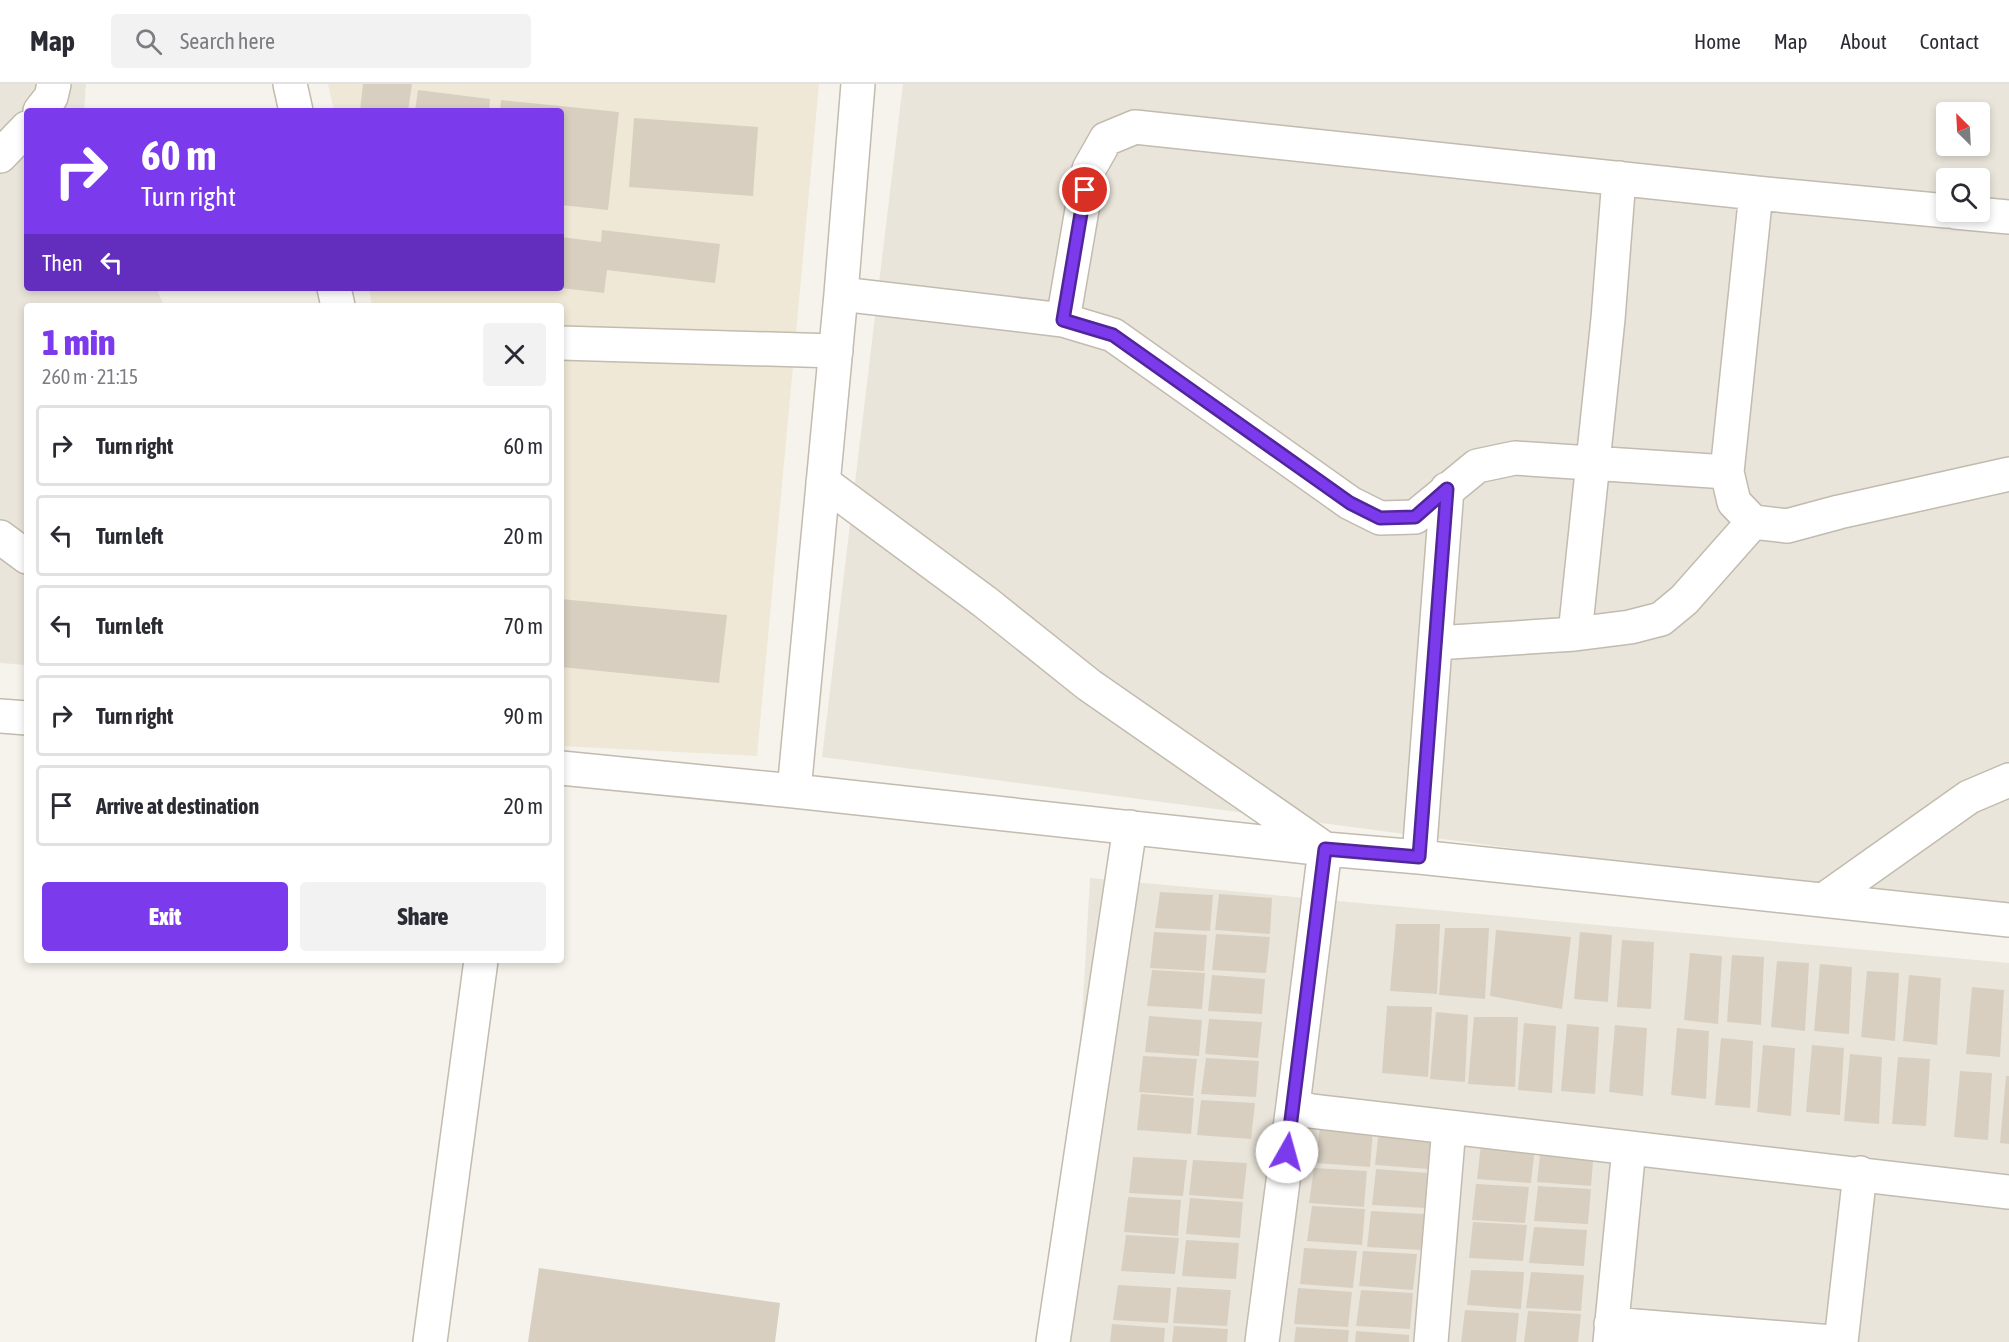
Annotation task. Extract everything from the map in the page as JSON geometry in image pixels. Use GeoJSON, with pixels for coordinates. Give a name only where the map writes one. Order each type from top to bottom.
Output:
{"type":"FeatureCollection","features":[{"type":"Feature","properties":{"kind":"street"},"geometry":{"type":"LineString","coordinates":[[42,108],[51,97],[54,84]]}},
{"type":"Feature","properties":{"kind":"street"},"geometry":{"type":"LineString","coordinates":[[290,84],[295,108]]}},
{"type":"Feature","properties":{"kind":"street"},"geometry":{"type":"LineString","coordinates":[[794,791],[836,351],[858,84]]}},
{"type":"Feature","properties":{"kind":"street"},"geometry":{"type":"LineString","coordinates":[[1063,320],[1089,169],[1106,139],[1135,127],[1936,210]]}},
{"type":"Feature","properties":{"kind":"street"},"geometry":{"type":"LineString","coordinates":[[0,156],[24,131]]}},
{"type":"Feature","properties":{"kind":"street"},"geometry":{"type":"LineString","coordinates":[[1575,634],[1608,319],[1619,178]]}},
{"type":"Feature","properties":{"kind":"street"},"geometry":{"type":"LineString","coordinates":[[1756,193],[1727,472],[1734,502],[1753,522],[1787,526],[2009,474]]}},
{"type":"Feature","properties":{"kind":"street"},"geometry":{"type":"LineString","coordinates":[[1990,215],[2009,217]]}},
{"type":"Feature","properties":{"kind":"street"},"geometry":{"type":"LineString","coordinates":[[841,294],[1063,320],[1113,335],[1350,503],[1380,518],[1415,517],[1477,466],[1515,458],[1727,472]]}},
{"type":"Feature","properties":{"kind":"street"},"geometry":{"type":"LineString","coordinates":[[564,342],[836,351]]}},
{"type":"Feature","properties":{"kind":"street"},"geometry":{"type":"LineString","coordinates":[[823,482],[1009,621],[1089,685],[1325,849]]}},
{"type":"Feature","properties":{"kind":"street"},"geometry":{"type":"LineString","coordinates":[[1419,857],[1447,489]]}},
{"type":"Feature","properties":{"kind":"street"},"geometry":{"type":"LineString","coordinates":[[1436,643],[1575,634],[1630,627],[1661,619],[1684,600],[1753,522]]}},
{"type":"Feature","properties":{"kind":"street"},"geometry":{"type":"LineString","coordinates":[[0,537],[24,555]]}},
{"type":"Feature","properties":{"kind":"street"},"geometry":{"type":"LineString","coordinates":[[0,716],[24,718]]}},
{"type":"Feature","properties":{"kind":"street"},"geometry":{"type":"LineString","coordinates":[[564,768],[2009,920]]}},
{"type":"Feature","properties":{"kind":"street"},"geometry":{"type":"LineString","coordinates":[[1825,899],[1970,797],[2009,780]]}},
{"type":"Feature","properties":{"kind":"street"},"geometry":{"type":"LineString","coordinates":[[1053,1342],[1130,827]]}},
{"type":"Feature","properties":{"kind":"street"},"geometry":{"type":"LineString","coordinates":[[1262,1342],[1325,849]]}},
{"type":"Feature","properties":{"kind":"street"},"geometry":{"type":"LineString","coordinates":[[430,1342],[481,963]]}},
{"type":"Feature","properties":{"kind":"street"},"geometry":{"type":"LineString","coordinates":[[1293,1104],[1311,1111],[2009,1192]]}},
{"type":"Feature","properties":{"kind":"street"},"geometry":{"type":"LineString","coordinates":[[1431,1342],[1449,1127]]}},
{"type":"Feature","properties":{"kind":"street"},"geometry":{"type":"LineString","coordinates":[[1629,1148],[1610,1333],[1832,1342]]}},
{"type":"Feature","properties":{"kind":"street"},"geometry":{"type":"LineString","coordinates":[[1841,1342],[1860,1173]]}},
{"type":"Feature","properties":{"kind":"shaded area"},"geometry":{"type":"Polygon","coordinates":[[[0,84],[86,84],[84,108],[24,108],[24,291],[158,291],[163,303],[24,303],[24,665],[0,663],[0,84]]]}},
{"type":"Feature","properties":{"kind":"shaded area"},"geometry":{"type":"Polygon","coordinates":[[[328,84],[819,84],[757,756],[564,746],[564,303],[372,303],[370,291],[564,291],[564,108],[333,108],[328,84]]]}},
{"type":"Feature","properties":{"kind":"shaded area"},"geometry":{"type":"Polygon","coordinates":[[[903,84],[2009,84],[2009,914],[822,757],[903,84]]]}},
{"type":"Feature","properties":{"kind":"shaded area"},"geometry":{"type":"Polygon","coordinates":[[[1090,878],[2009,963],[2009,1342],[1064,1342],[1090,878]]]}},
{"type":"Feature","properties":{"kind":"building"},"geometry":{"type":"Polygon","coordinates":[[[363,84],[412,84],[408,108],[360,108],[363,84]]]}},
{"type":"Feature","properties":{"kind":"building"},"geometry":{"type":"Polygon","coordinates":[[[418,90],[490,99],[489,108],[415,108],[418,90]]]}},
{"type":"Feature","properties":{"kind":"building"},"geometry":{"type":"Polygon","coordinates":[[[501,100],[619,112],[608,210],[564,205],[564,108],[500,108],[501,100]]]}},
{"type":"Feature","properties":{"kind":"building"},"geometry":{"type":"Polygon","coordinates":[[[634,118],[758,127],[753,196],[629,187],[634,118]]]}},
{"type":"Feature","properties":{"kind":"building"},"geometry":{"type":"Polygon","coordinates":[[[602,230],[720,244],[715,283],[607,270],[604,293],[564,288],[564,237],[601,242],[602,230]]]}},
{"type":"Feature","properties":{"kind":"building"},"geometry":{"type":"Polygon","coordinates":[[[564,599],[727,615],[719,683],[564,667],[564,599]]]}},
{"type":"Feature","properties":{"kind":"building"},"geometry":{"type":"Polygon","coordinates":[[[1160,892],[1213,895],[1210,931],[1155,928],[1160,892]]]}},
{"type":"Feature","properties":{"kind":"building"},"geometry":{"type":"Polygon","coordinates":[[[1219,894],[1272,898],[1270,934],[1215,930],[1219,894]]]}},
{"type":"Feature","properties":{"kind":"building"},"geometry":{"type":"Polygon","coordinates":[[[1396,924],[1440,924],[1437,994],[1390,991],[1396,924]]]}},
{"type":"Feature","properties":{"kind":"building"},"geometry":{"type":"Polygon","coordinates":[[[1445,928],[1489,928],[1485,999],[1439,995],[1445,928]]]}},
{"type":"Feature","properties":{"kind":"building"},"geometry":{"type":"Polygon","coordinates":[[[1496,930],[1571,937],[1562,1009],[1490,996],[1496,930]]]}},
{"type":"Feature","properties":{"kind":"building"},"geometry":{"type":"Polygon","coordinates":[[[1154,932],[1207,935],[1204,971],[1150,968],[1154,932]]]}},
{"type":"Feature","properties":{"kind":"building"},"geometry":{"type":"Polygon","coordinates":[[[1580,932],[1612,935],[1608,1002],[1574,999],[1580,932]]]}},
{"type":"Feature","properties":{"kind":"building"},"geometry":{"type":"Polygon","coordinates":[[[1216,934],[1270,937],[1266,973],[1212,970],[1216,934]]]}},
{"type":"Feature","properties":{"kind":"building"},"geometry":{"type":"Polygon","coordinates":[[[1622,940],[1654,942],[1651,1009],[1617,1007],[1622,940]]]}},
{"type":"Feature","properties":{"kind":"building"},"geometry":{"type":"Polygon","coordinates":[[[1690,953],[1722,956],[1718,1024],[1684,1020],[1690,953]]]}},
{"type":"Feature","properties":{"kind":"building"},"geometry":{"type":"Polygon","coordinates":[[[1732,955],[1764,957],[1761,1025],[1727,1022],[1732,955]]]}},
{"type":"Feature","properties":{"kind":"building"},"geometry":{"type":"Polygon","coordinates":[[[1777,961],[1809,963],[1805,1031],[1771,1027],[1777,961]]]}},
{"type":"Feature","properties":{"kind":"building"},"geometry":{"type":"Polygon","coordinates":[[[1820,964],[1852,967],[1849,1034],[1814,1031],[1820,964]]]}},
{"type":"Feature","properties":{"kind":"building"},"geometry":{"type":"Polygon","coordinates":[[[1152,970],[1205,973],[1202,1009],[1147,1006],[1152,970]]]}},
{"type":"Feature","properties":{"kind":"building"},"geometry":{"type":"Polygon","coordinates":[[[1867,971],[1899,973],[1895,1041],[1861,1037],[1867,971]]]}},
{"type":"Feature","properties":{"kind":"building"},"geometry":{"type":"Polygon","coordinates":[[[1212,975],[1265,979],[1262,1014],[1208,1011],[1212,975]]]}},
{"type":"Feature","properties":{"kind":"building"},"geometry":{"type":"Polygon","coordinates":[[[1909,975],[1941,978],[1937,1045],[1903,1041],[1909,975]]]}},
{"type":"Feature","properties":{"kind":"building"},"geometry":{"type":"Polygon","coordinates":[[[1972,987],[2004,990],[2000,1057],[1966,1054],[1972,987]]]}},
{"type":"Feature","properties":{"kind":"building"},"geometry":{"type":"Polygon","coordinates":[[[1387,1006],[1432,1007],[1428,1077],[1382,1073],[1387,1006]]]}},
{"type":"Feature","properties":{"kind":"building"},"geometry":{"type":"Polygon","coordinates":[[[1436,1012],[1468,1015],[1465,1082],[1430,1079],[1436,1012]]]}},
{"type":"Feature","properties":{"kind":"building"},"geometry":{"type":"Polygon","coordinates":[[[1149,1016],[1202,1020],[1199,1056],[1145,1052],[1149,1016]]]}},
{"type":"Feature","properties":{"kind":"building"},"geometry":{"type":"Polygon","coordinates":[[[1474,1017],[1518,1017],[1515,1087],[1468,1084],[1474,1017]]]}},
{"type":"Feature","properties":{"kind":"building"},"geometry":{"type":"Polygon","coordinates":[[[1209,1019],[1262,1022],[1258,1058],[1205,1054],[1209,1019]]]}},
{"type":"Feature","properties":{"kind":"building"},"geometry":{"type":"Polygon","coordinates":[[[1524,1023],[1556,1026],[1552,1093],[1518,1090],[1524,1023]]]}},
{"type":"Feature","properties":{"kind":"building"},"geometry":{"type":"Polygon","coordinates":[[[1567,1024],[1599,1027],[1595,1094],[1561,1091],[1567,1024]]]}},
{"type":"Feature","properties":{"kind":"building"},"geometry":{"type":"Polygon","coordinates":[[[1615,1025],[1647,1028],[1643,1096],[1609,1092],[1615,1025]]]}},
{"type":"Feature","properties":{"kind":"building"},"geometry":{"type":"Polygon","coordinates":[[[1677,1028],[1709,1031],[1706,1099],[1671,1095],[1677,1028]]]}},
{"type":"Feature","properties":{"kind":"building"},"geometry":{"type":"Polygon","coordinates":[[[1721,1038],[1753,1041],[1750,1108],[1715,1105],[1721,1038]]]}},
{"type":"Feature","properties":{"kind":"building"},"geometry":{"type":"Polygon","coordinates":[[[1763,1045],[1795,1048],[1791,1116],[1757,1112],[1763,1045]]]}},
{"type":"Feature","properties":{"kind":"building"},"geometry":{"type":"Polygon","coordinates":[[[1812,1045],[1844,1048],[1840,1115],[1806,1112],[1812,1045]]]}},
{"type":"Feature","properties":{"kind":"building"},"geometry":{"type":"Polygon","coordinates":[[[1850,1054],[1882,1057],[1879,1124],[1844,1121],[1850,1054]]]}},
{"type":"Feature","properties":{"kind":"building"},"geometry":{"type":"Polygon","coordinates":[[[1143,1056],[1197,1059],[1193,1096],[1139,1092],[1143,1056]]]}},
{"type":"Feature","properties":{"kind":"building"},"geometry":{"type":"Polygon","coordinates":[[[1898,1057],[1930,1059],[1926,1126],[1892,1124],[1898,1057]]]}},
{"type":"Feature","properties":{"kind":"building"},"geometry":{"type":"Polygon","coordinates":[[[1206,1058],[1259,1061],[1256,1097],[1201,1094],[1206,1058]]]}},
{"type":"Feature","properties":{"kind":"building"},"geometry":{"type":"Polygon","coordinates":[[[1960,1071],[1992,1073],[1988,1140],[1954,1137],[1960,1071]]]}},
{"type":"Feature","properties":{"kind":"building"},"geometry":{"type":"Polygon","coordinates":[[[2006,1076],[2009,1076],[2009,1144],[2000,1143],[2006,1076]]]}},
{"type":"Feature","properties":{"kind":"building"},"geometry":{"type":"Polygon","coordinates":[[[1141,1094],[1194,1098],[1191,1134],[1137,1130],[1141,1094]]]}},
{"type":"Feature","properties":{"kind":"building"},"geometry":{"type":"Polygon","coordinates":[[[1201,1100],[1255,1103],[1251,1139],[1197,1135],[1201,1100]]]}},
{"type":"Feature","properties":{"kind":"building"},"geometry":{"type":"Polygon","coordinates":[[[1320,1128],[1373,1131],[1370,1167],[1315,1163],[1320,1128]]]}},
{"type":"Feature","properties":{"kind":"building"},"geometry":{"type":"Polygon","coordinates":[[[1379,1130],[1433,1133],[1429,1169],[1375,1165],[1379,1130]]]}},
{"type":"Feature","properties":{"kind":"building"},"geometry":{"type":"Polygon","coordinates":[[[1481,1144],[1535,1147],[1531,1183],[1477,1179],[1481,1144]]]}},
{"type":"Feature","properties":{"kind":"building"},"geometry":{"type":"Polygon","coordinates":[[[1541,1146],[1594,1150],[1591,1186],[1537,1182],[1541,1146]]]}},
{"type":"Feature","properties":{"kind":"building"},"geometry":{"type":"Polygon","coordinates":[[[1133,1157],[1187,1160],[1183,1196],[1129,1193],[1133,1157]]]}},
{"type":"Feature","properties":{"kind":"building"},"geometry":{"type":"Polygon","coordinates":[[[1193,1160],[1247,1163],[1243,1199],[1189,1195],[1193,1160]]]}},
{"type":"Feature","properties":{"kind":"building"},"geometry":{"type":"Polygon","coordinates":[[[1314,1168],[1367,1171],[1364,1207],[1309,1203],[1314,1168]]]}},
{"type":"Feature","properties":{"kind":"building"},"geometry":{"type":"Polygon","coordinates":[[[1376,1169],[1429,1173],[1426,1208],[1372,1205],[1376,1169]]]}},
{"type":"Feature","properties":{"kind":"building"},"geometry":{"type":"Polygon","coordinates":[[[1476,1184],[1529,1187],[1525,1223],[1472,1220],[1476,1184]]]}},
{"type":"Feature","properties":{"kind":"building"},"geometry":{"type":"Polygon","coordinates":[[[1538,1186],[1591,1189],[1588,1224],[1534,1221],[1538,1186]]]}},
{"type":"Feature","properties":{"kind":"building"},"geometry":{"type":"Polygon","coordinates":[[[1128,1197],[1181,1200],[1178,1236],[1124,1232],[1128,1197]]]}},
{"type":"Feature","properties":{"kind":"building"},"geometry":{"type":"Polygon","coordinates":[[[1190,1198],[1243,1202],[1240,1238],[1186,1234],[1190,1198]]]}},
{"type":"Feature","properties":{"kind":"building"},"geometry":{"type":"Polygon","coordinates":[[[1312,1206],[1365,1209],[1362,1245],[1307,1241],[1312,1206]]]}},
{"type":"Feature","properties":{"kind":"building"},"geometry":{"type":"Polygon","coordinates":[[[1371,1211],[1425,1214],[1422,1250],[1367,1247],[1371,1211]]]}},
{"type":"Feature","properties":{"kind":"building"},"geometry":{"type":"Polygon","coordinates":[[[1473,1222],[1527,1225],[1523,1261],[1469,1258],[1473,1222]]]}},
{"type":"Feature","properties":{"kind":"building"},"geometry":{"type":"Polygon","coordinates":[[[1534,1227],[1587,1230],[1584,1266],[1529,1263],[1534,1227]]]}},
{"type":"Feature","properties":{"kind":"building"},"geometry":{"type":"Polygon","coordinates":[[[1126,1235],[1179,1238],[1175,1274],[1121,1271],[1126,1235]]]}},
{"type":"Feature","properties":{"kind":"building"},"geometry":{"type":"Polygon","coordinates":[[[1186,1240],[1239,1243],[1236,1279],[1182,1276],[1186,1240]]]}},
{"type":"Feature","properties":{"kind":"building"},"geometry":{"type":"Polygon","coordinates":[[[1304,1248],[1357,1251],[1353,1288],[1300,1284],[1304,1248]]]}},
{"type":"Feature","properties":{"kind":"building"},"geometry":{"type":"Polygon","coordinates":[[[1363,1251],[1417,1254],[1413,1290],[1359,1286],[1363,1251]]]}},
{"type":"Feature","properties":{"kind":"building"},"geometry":{"type":"Polygon","coordinates":[[[539,1268],[780,1303],[775,1342],[528,1342],[539,1268]]]}},
{"type":"Feature","properties":{"kind":"building"},"geometry":{"type":"Polygon","coordinates":[[[1471,1270],[1524,1272],[1521,1309],[1467,1305],[1471,1270]]]}},
{"type":"Feature","properties":{"kind":"building"},"geometry":{"type":"Polygon","coordinates":[[[1531,1272],[1584,1275],[1581,1311],[1526,1308],[1531,1272]]]}},
{"type":"Feature","properties":{"kind":"building"},"geometry":{"type":"Polygon","coordinates":[[[1118,1285],[1171,1288],[1168,1323],[1113,1320],[1118,1285]]]}},
{"type":"Feature","properties":{"kind":"building"},"geometry":{"type":"Polygon","coordinates":[[[1177,1287],[1231,1290],[1227,1326],[1173,1323],[1177,1287]]]}},
{"type":"Feature","properties":{"kind":"building"},"geometry":{"type":"Polygon","coordinates":[[[1298,1288],[1352,1292],[1348,1327],[1294,1324],[1298,1288]]]}},
{"type":"Feature","properties":{"kind":"building"},"geometry":{"type":"Polygon","coordinates":[[[1361,1290],[1413,1293],[1410,1329],[1356,1326],[1361,1290]]]}},
{"type":"Feature","properties":{"kind":"building"},"geometry":{"type":"Polygon","coordinates":[[[1465,1310],[1519,1313],[1516,1342],[1461,1342],[1465,1310]]]}},
{"type":"Feature","properties":{"kind":"building"},"geometry":{"type":"Polygon","coordinates":[[[1528,1311],[1581,1314],[1578,1342],[1524,1342],[1528,1311]]]}},
{"type":"Feature","properties":{"kind":"building"},"geometry":{"type":"Polygon","coordinates":[[[1112,1324],[1165,1328],[1164,1342],[1110,1342],[1112,1324]]]}},
{"type":"Feature","properties":{"kind":"building"},"geometry":{"type":"Polygon","coordinates":[[[1174,1326],[1228,1329],[1227,1342],[1172,1342],[1174,1326]]]}},
{"type":"Feature","properties":{"kind":"building"},"geometry":{"type":"Polygon","coordinates":[[[1296,1327],[1349,1330],[1348,1342],[1294,1342],[1296,1327]]]}},
{"type":"Feature","properties":{"kind":"building"},"geometry":{"type":"Polygon","coordinates":[[[1356,1331],[1409,1335],[1409,1342],[1355,1342],[1356,1331]]]}},
{"type":"Feature","properties":{"kind":"route"},"geometry":{"type":"LineString","coordinates":[[1085,190],[1063,320],[1113,335],[1350,503],[1380,518],[1415,517],[1447,489],[1419,857],[1325,849],[1287,1152]]}}]}
